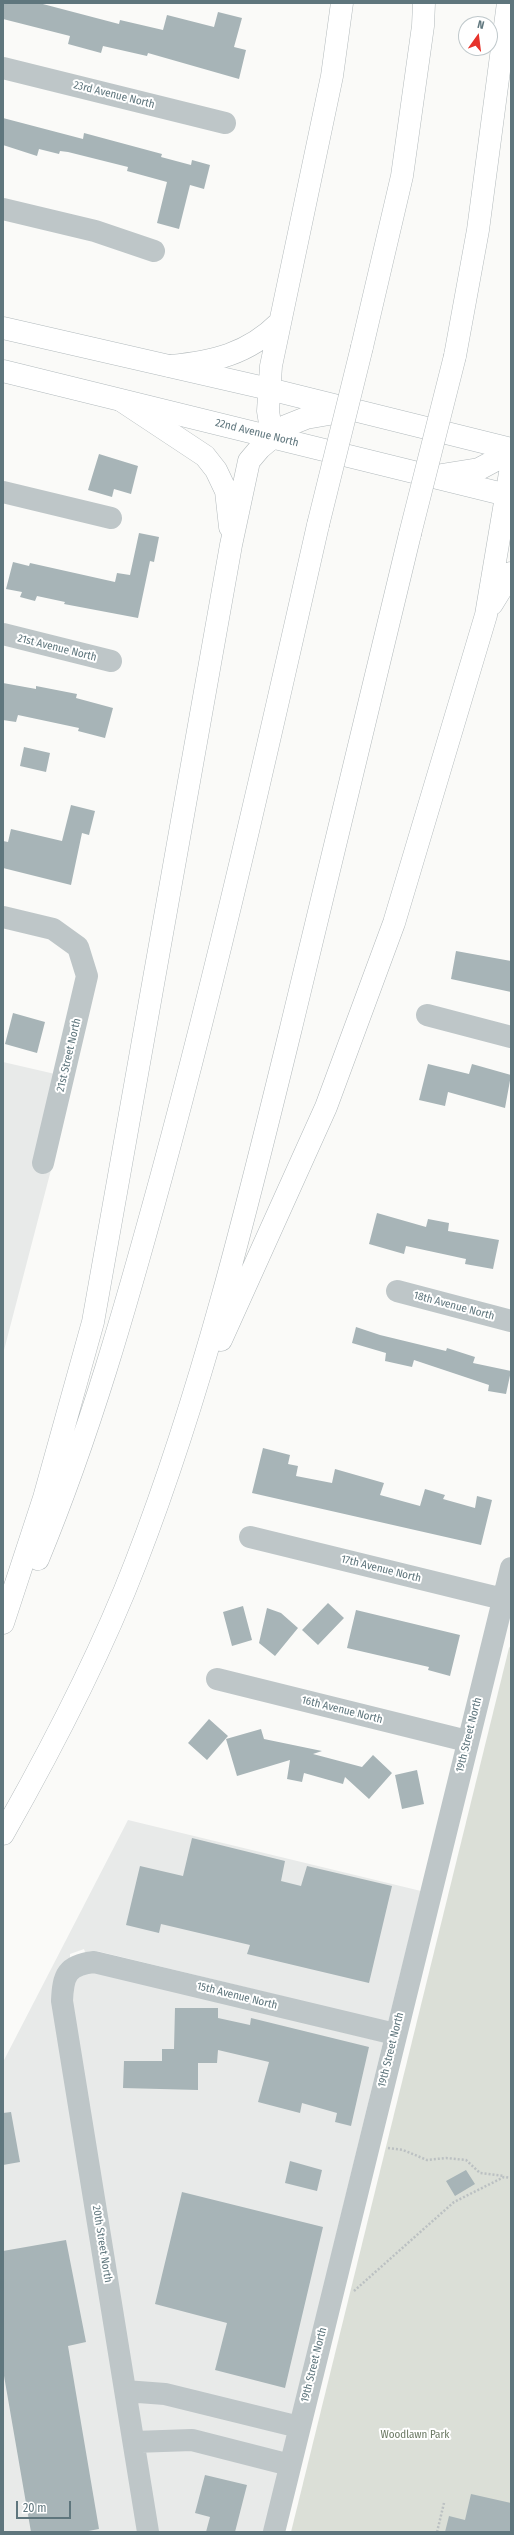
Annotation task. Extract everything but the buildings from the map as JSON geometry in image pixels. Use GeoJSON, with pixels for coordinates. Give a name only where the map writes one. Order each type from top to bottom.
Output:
{"type":"FeatureCollection","features":[{"type":"Feature","properties":{"kind":"main road"},"geometry":{"type":"LineString","coordinates":[[272,436],[268,411],[269,389],[278,323],[332,76],[342,3]]}},
{"type":"Feature","properties":{"kind":"main road"},"geometry":{"type":"LineString","coordinates":[[3,1637],[61,1502],[91,1420],[146,1232],[182,1099],[252,818],[318,525],[402,176],[424,3]]}},
{"type":"Feature","properties":{"kind":"main road"},"geometry":{"type":"LineString","coordinates":[[3,1834],[65,1719],[111,1622],[156,1507],[186,1418],[240,1235],[410,534],[455,356],[478,230],[508,3]]}},
{"type":"Feature","properties":{"kind":"main road"},"geometry":{"type":"LineString","coordinates":[[170,366],[197,364],[243,350],[263,338],[278,323]]}},
{"type":"Feature","properties":{"kind":"main road"},"geometry":{"type":"LineString","coordinates":[[3,328],[269,389],[511,450]]}},
{"type":"Feature","properties":{"kind":"main road","name":"22nd Avenue North"},"geometry":{"type":"LineString","coordinates":[[3,371],[122,401],[272,436],[429,477],[509,495]]}},
{"type":"Feature","properties":{"kind":"main road"},"geometry":{"type":"LineString","coordinates":[[122,401],[205,456],[212,465],[226,492],[231,545]]}},
{"type":"Feature","properties":{"kind":"main road"},"geometry":{"type":"LineString","coordinates":[[3,1623],[44,1498],[92,1322],[231,545],[250,460],[272,436],[286,426],[306,418],[352,410]]}},
{"type":"Feature","properties":{"kind":"main road"},"geometry":{"type":"LineString","coordinates":[[429,477],[479,469],[511,450]]}},
{"type":"Feature","properties":{"kind":"main road"},"geometry":{"type":"LineString","coordinates":[[186,1418],[326,1107],[363,1011],[394,923],[486,615],[509,495],[511,467]]}},
{"type":"Feature","properties":{"kind":"main road"},"geometry":{"type":"LineString","coordinates":[[486,615],[511,573]]}},
{"type":"Feature","properties":{"kind":"street","name":"23rd Avenue North"},"geometry":{"type":"LineString","coordinates":[[3,68],[225,123]]}},
{"type":"Feature","properties":{"kind":"street"},"geometry":{"type":"LineString","coordinates":[[3,209],[95,231],[154,251]]}},
{"type":"Feature","properties":{"kind":"street"},"geometry":{"type":"LineString","coordinates":[[3,492],[110,518]]}},
{"type":"Feature","properties":{"kind":"street","name":"21st Avenue North"},"geometry":{"type":"LineString","coordinates":[[3,634],[111,661]]}},
{"type":"Feature","properties":{"kind":"street","name":"21st Street North"},"geometry":{"type":"LineString","coordinates":[[3,917],[53,929],[78,947],[88,976],[43,1163]]}},
{"type":"Feature","properties":{"kind":"street"},"geometry":{"type":"LineString","coordinates":[[427,1015],[511,1037]]}},
{"type":"Feature","properties":{"kind":"street","name":"18th Avenue North"},"geometry":{"type":"LineString","coordinates":[[397,1291],[511,1321]]}},
{"type":"Feature","properties":{"kind":"street","name":"17th Avenue North"},"geometry":{"type":"LineString","coordinates":[[250,1537],[507,1600]]}},
{"type":"Feature","properties":{"kind":"street","name":"19th Street North"},"geometry":{"type":"LineString","coordinates":[[274,2532],[467,1741],[507,1600],[511,1568]]}},
{"type":"Feature","properties":{"kind":"street","name":"16th Avenue North"},"geometry":{"type":"LineString","coordinates":[[217,1679],[467,1741]]}},
{"type":"Feature","properties":{"kind":"street","name":"15th Avenue North"},"geometry":{"type":"LineString","coordinates":[[80,1963],[94,1962],[395,2034]]}},
{"type":"Feature","properties":{"kind":"street","name":"20th Street North"},"geometry":{"type":"LineString","coordinates":[[80,1963],[68,1971],[63,1983],[62,2001],[148,2532]]}},
{"type":"Feature","properties":{"kind":"street"},"geometry":{"type":"LineString","coordinates":[[125,2391],[165,2394],[299,2427]]}},
{"type":"Feature","properties":{"kind":"street"},"geometry":{"type":"LineString","coordinates":[[134,2442],[192,2440],[290,2465]]}},
{"type":"Feature","properties":{"kind":"path"},"geometry":{"type":"LineString","coordinates":[[367,2147],[403,2150],[427,2160],[446,2158],[466,2160],[480,2173],[511,2178]]}},
{"type":"Feature","properties":{"kind":"path"},"geometry":{"type":"LineString","coordinates":[[330,2300],[349,2296],[454,2202],[504,2176]]}},
{"type":"Feature","properties":{"kind":"path"},"geometry":{"type":"LineString","coordinates":[[437,2532],[444,2503]]}},
{"type":"Feature","properties":{"kind":"shaded area"},"geometry":{"type":"Polygon","coordinates":[[[3,1062],[55,1074],[52,1166],[3,1354],[3,1062]]]}},
{"type":"Feature","properties":{"kind":"shaded area"},"geometry":{"type":"Polygon","coordinates":[[[128,1820],[421,1891],[388,2022],[97,1951],[85,1952],[84,1949],[70,1954],[70,1958],[60,1966],[139,2532],[3,2532],[3,2062],[128,1820]]]}},
{"type":"Feature","properties":{"kind":"shaded area"},"geometry":{"type":"Polygon","coordinates":[[[93,1972],[383,2042],[264,2532],[158,2532],[72,1999],[75,1978],[93,1972]]]}},
{"type":"Feature","properties":{"kind":"green space","name":"Woodlawn Park"},"geometry":{"type":"Polygon","coordinates":[[[511,1645],[511,2532],[291,2532],[509,1648],[511,1645]]]}}]}
